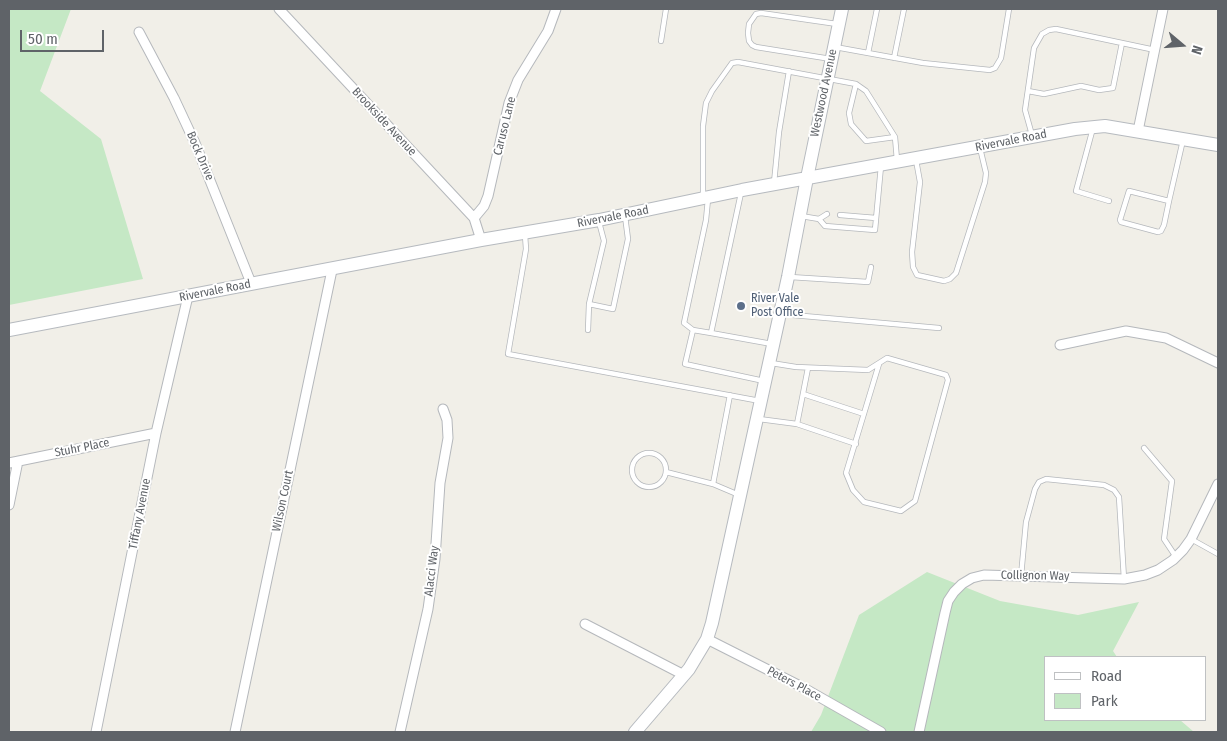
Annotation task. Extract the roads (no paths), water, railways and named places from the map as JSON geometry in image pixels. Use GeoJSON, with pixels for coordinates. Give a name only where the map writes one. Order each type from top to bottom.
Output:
{"type":"FeatureCollection","features":[{"type":"Feature","properties":{"kind":"street","name":"Brookside Avenue"},"geometry":{"type":"LineString","coordinates":[[279,9],[474,218],[482,240]]}},
{"type":"Feature","properties":{"kind":"street","name":"Caruso Lane"},"geometry":{"type":"LineString","coordinates":[[474,218],[484,206],[488,196],[509,102],[518,80],[548,31],[556,9]]}},
{"type":"Feature","properties":{"kind":"street","name":"Westwood Avenue"},"geometry":{"type":"LineString","coordinates":[[635,732],[697,658],[712,623],[770,363],[842,9]]}},
{"type":"Feature","properties":{"kind":"street"},"geometry":{"type":"LineString","coordinates":[[1138,131],[1163,9]]}},
{"type":"Feature","properties":{"kind":"street","name":"Bock Drive"},"geometry":{"type":"LineString","coordinates":[[139,32],[174,98],[195,143],[252,283]]}},
{"type":"Feature","properties":{"kind":"street","name":"Rivervale Road"},"geometry":{"type":"LineString","coordinates":[[9,330],[482,240],[599,220],[742,190],[1075,128],[1105,126],[1218,145]]}},
{"type":"Feature","properties":{"kind":"street","name":"Wilson Court"},"geometry":{"type":"LineString","coordinates":[[235,732],[332,270]]}},
{"type":"Feature","properties":{"kind":"street","name":"Tiffany Avenue"},"geometry":{"type":"LineString","coordinates":[[97,732],[156,433],[188,296]]}},
{"type":"Feature","properties":{"kind":"street"},"geometry":{"type":"LineString","coordinates":[[1060,346],[1126,331],[1166,338],[1218,363]]}},
{"type":"Feature","properties":{"kind":"street","name":"Alacci Way"},"geometry":{"type":"LineString","coordinates":[[400,732],[428,608],[435,559],[440,483],[448,438],[447,420],[443,408]]}},
{"type":"Feature","properties":{"kind":"street","name":"Stuhr Place"},"geometry":{"type":"LineString","coordinates":[[13,462],[156,433]]}},
{"type":"Feature","properties":{"kind":"street"},"geometry":{"type":"LineString","coordinates":[[9,505],[13,462]]}},
{"type":"Feature","properties":{"kind":"street","name":"Collignon Way"},"geometry":{"type":"LineString","coordinates":[[919,732],[944,613],[948,601],[962,584],[972,578],[984,575],[1124,578],[1152,572],[1176,557],[1191,539],[1218,484]]}},
{"type":"Feature","properties":{"kind":"street"},"geometry":{"type":"LineString","coordinates":[[585,624],[684,675]]}},
{"type":"Feature","properties":{"kind":"street","name":"Peters Place"},"geometry":{"type":"LineString","coordinates":[[706,640],[802,687],[881,732]]}},
{"type":"Feature","properties":{"kind":"lane"},"geometry":{"type":"LineString","coordinates":[[661,40],[666,9]]}},
{"type":"Feature","properties":{"kind":"lane"},"geometry":{"type":"LineString","coordinates":[[868,53],[877,9]]}},
{"type":"Feature","properties":{"kind":"lane"},"geometry":{"type":"LineString","coordinates":[[894,58],[904,9]]}},
{"type":"Feature","properties":{"kind":"lane"},"geometry":{"type":"LineString","coordinates":[[838,24],[762,12],[756,14],[749,24],[749,41],[756,47],[832,53],[868,53],[923,63],[990,70],[994,68],[1001,58],[1010,9]]}},
{"type":"Feature","properties":{"kind":"lane"},"geometry":{"type":"LineString","coordinates":[[1032,136],[1025,110],[1034,48],[1037,40],[1049,30],[1056,29],[1155,50]]}},
{"type":"Feature","properties":{"kind":"lane"},"geometry":{"type":"LineString","coordinates":[[1028,91],[1044,94],[1080,86],[1099,90],[1113,88],[1122,43]]}},
{"type":"Feature","properties":{"kind":"lane"},"geometry":{"type":"LineString","coordinates":[[774,344],[693,330],[684,323],[706,220],[703,126],[706,103],[712,91],[732,63],[738,62],[856,84],[866,91],[895,136],[897,162]]}},
{"type":"Feature","properties":{"kind":"lane"},"geometry":{"type":"LineString","coordinates":[[774,184],[779,132],[789,71]]}},
{"type":"Feature","properties":{"kind":"lane"},"geometry":{"type":"LineString","coordinates":[[856,84],[849,113],[851,124],[866,141],[895,136]]}},
{"type":"Feature","properties":{"kind":"lane"},"geometry":{"type":"LineString","coordinates":[[1093,127],[1076,191],[1109,201]]}},
{"type":"Feature","properties":{"kind":"lane"},"geometry":{"type":"LineString","coordinates":[[1169,201],[1129,191],[1120,220],[1121,222],[1158,232],[1161,231],[1164,225],[1183,138]]}},
{"type":"Feature","properties":{"kind":"lane"},"geometry":{"type":"LineString","coordinates":[[916,158],[920,182],[912,252],[913,267],[918,274],[944,281],[950,279],[956,273],[985,182],[986,174],[980,146]]}},
{"type":"Feature","properties":{"kind":"lane"},"geometry":{"type":"LineString","coordinates":[[800,215],[819,219],[825,226],[875,230],[881,165]]}},
{"type":"Feature","properties":{"kind":"lane"},"geometry":{"type":"LineString","coordinates":[[711,333],[742,190]]}},
{"type":"Feature","properties":{"kind":"lane"},"geometry":{"type":"LineString","coordinates":[[589,304],[613,309],[628,239],[625,214]]}},
{"type":"Feature","properties":{"kind":"lane"},"geometry":{"type":"LineString","coordinates":[[819,219],[827,214]]}},
{"type":"Feature","properties":{"kind":"lane"},"geometry":{"type":"LineString","coordinates":[[840,215],[876,218]]}},
{"type":"Feature","properties":{"kind":"lane"},"geometry":{"type":"LineString","coordinates":[[588,330],[589,304],[604,241],[599,220]]}},
{"type":"Feature","properties":{"kind":"lane"},"geometry":{"type":"LineString","coordinates":[[525,233],[526,249],[508,354],[761,401]]}},
{"type":"Feature","properties":{"kind":"lane"},"geometry":{"type":"LineString","coordinates":[[788,277],[868,282],[871,266]]}},
{"type":"Feature","properties":{"kind":"lane"},"geometry":{"type":"LineString","coordinates":[[780,314],[939,328]]}},
{"type":"Feature","properties":{"kind":"lane"},"geometry":{"type":"LineString","coordinates":[[693,330],[685,364],[765,381]]}},
{"type":"Feature","properties":{"kind":"lane"},"geometry":{"type":"LineString","coordinates":[[770,363],[808,368],[868,370],[887,358],[890,358],[948,377],[915,501],[901,511],[864,502],[853,490],[846,474],[879,364]]}},
{"type":"Feature","properties":{"kind":"lane"},"geometry":{"type":"LineString","coordinates":[[797,424],[808,368]]}},
{"type":"Feature","properties":{"kind":"lane"},"geometry":{"type":"LineString","coordinates":[[803,394],[864,414]]}},
{"type":"Feature","properties":{"kind":"lane"},"geometry":{"type":"LineString","coordinates":[[714,484],[730,395]]}},
{"type":"Feature","properties":{"kind":"lane"},"geometry":{"type":"LineString","coordinates":[[757,418],[797,424],[856,444]]}},
{"type":"Feature","properties":{"kind":"lane"},"geometry":{"type":"LineString","coordinates":[[1144,448],[1172,480],[1164,539],[1176,557]]}},
{"type":"Feature","properties":{"kind":"lane"},"geometry":{"type":"LineString","coordinates":[[653,452],[662,458],[666,472],[660,483],[649,487],[643,486],[634,478],[632,467],[638,456],[653,452]]}},
{"type":"Feature","properties":{"kind":"lane"},"geometry":{"type":"LineString","coordinates":[[666,472],[714,484],[740,496]]}},
{"type":"Feature","properties":{"kind":"lane"},"geometry":{"type":"LineString","coordinates":[[1021,576],[1026,522],[1035,489],[1039,482],[1046,479],[1104,485],[1114,490],[1119,497],[1124,578]]}},
{"type":"Feature","properties":{"kind":"lane"},"geometry":{"type":"LineString","coordinates":[[1191,539],[1218,554]]}},
{"type":"Feature","properties":{"kind":"place","name":"River Vale Post Office"},"geometry":{"type":"Point","coordinates":[741,306]}}]}
